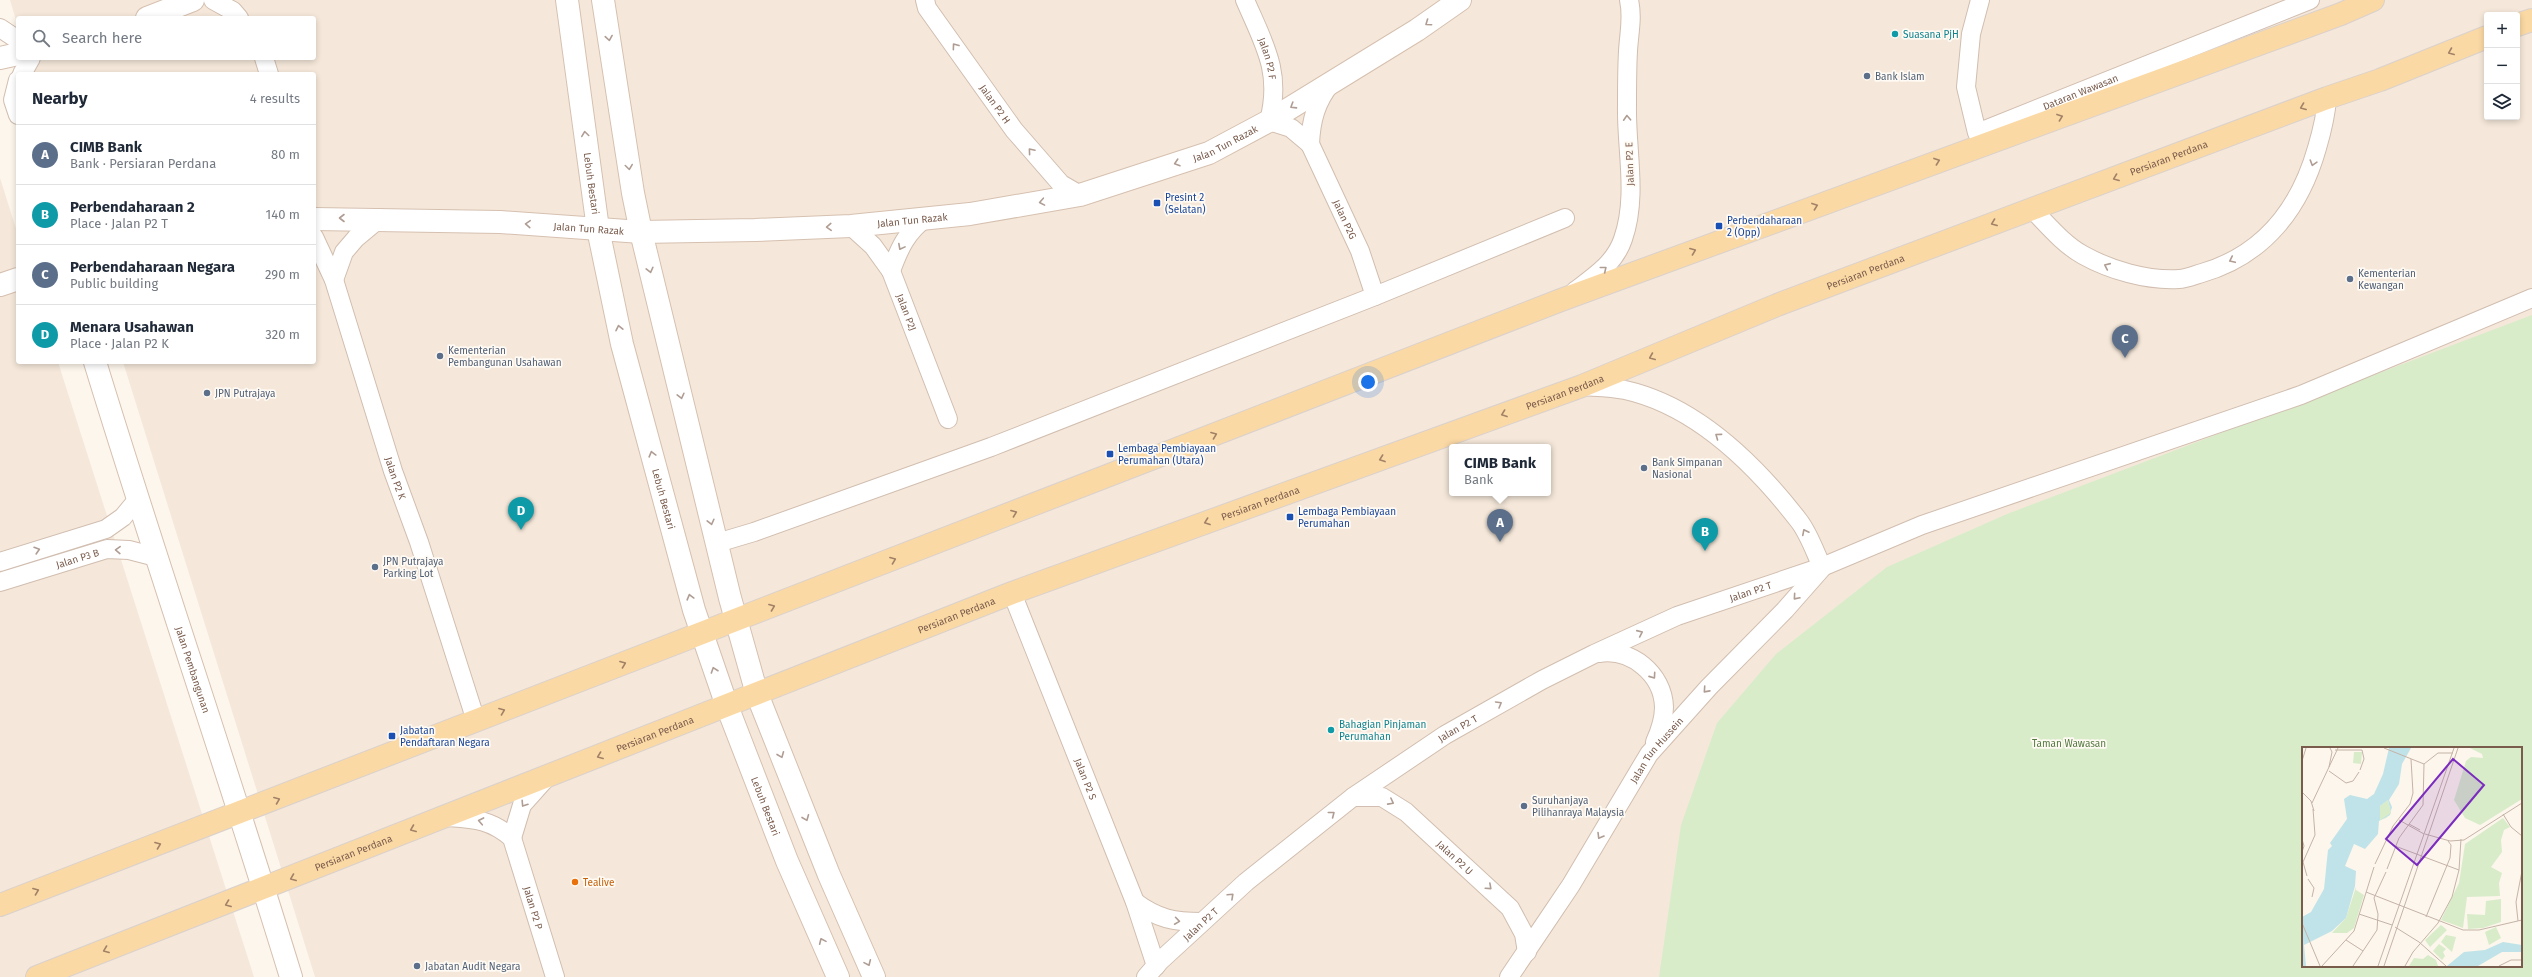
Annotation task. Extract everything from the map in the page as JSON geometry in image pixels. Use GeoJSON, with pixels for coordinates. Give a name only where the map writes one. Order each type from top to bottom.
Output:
{"type":"FeatureCollection","features":[{"type":"Feature","properties":{"kind":"main road"},"geometry":{"type":"LineString","coordinates":[[0,905],[240,814],[1561,300],[2341,14],[2373,0]]}},
{"type":"Feature","properties":{"kind":"main road"},"geometry":{"type":"LineString","coordinates":[[2520,25],[2532,20]]}},
{"type":"Feature","properties":{"kind":"main road","name":"Persiaran Perdana"},"geometry":{"type":"LineString","coordinates":[[37,977],[264,890],[446,816],[1012,593],[1582,386],[1777,305],[2031,208],[2081,192],[2326,98],[2380,80],[2484,38]]}},
{"type":"Feature","properties":{"kind":"street"},"geometry":{"type":"LineString","coordinates":[[152,16],[194,0]]}},
{"type":"Feature","properties":{"kind":"street"},"geometry":{"type":"LineString","coordinates":[[213,0],[233,11],[237,16]]}},
{"type":"Feature","properties":{"kind":"street","name":"Lebuh Bestari"},"geometry":{"type":"LineString","coordinates":[[567,0],[598,229],[622,344],[702,633],[727,706],[787,861],[838,977]]}},
{"type":"Feature","properties":{"kind":"street"},"geometry":{"type":"LineString","coordinates":[[603,0],[633,193],[641,232],[736,621],[757,694],[829,875],[874,977]]}},
{"type":"Feature","properties":{"kind":"street","name":"Jalan P2 H"},"geometry":{"type":"LineString","coordinates":[[925,0],[927,8],[1014,130],[1061,184],[1080,195]]}},
{"type":"Feature","properties":{"kind":"street","name":"Jalan P2 F"},"geometry":{"type":"LineString","coordinates":[[1245,0],[1268,56],[1275,80],[1274,100],[1269,121]]}},
{"type":"Feature","properties":{"kind":"street","name":"Jalan Tun Razak"},"geometry":{"type":"LineString","coordinates":[[316,219],[380,218],[500,222],[641,232],[851,226],[970,214],[1080,195],[1209,153],[1269,121],[1417,30],[1460,0]]}},
{"type":"Feature","properties":{"kind":"street","name":"Dataran Wawasan"},"geometry":{"type":"LineString","coordinates":[[1980,0],[1971,34],[1966,87],[1977,133],[2310,0]]}},
{"type":"Feature","properties":{"kind":"street","name":"Jalan P2 E"},"geometry":{"type":"LineString","coordinates":[[1561,300],[1612,262],[1623,239],[1628,216],[1631,182],[1627,108],[1628,52],[1634,5]]}},
{"type":"Feature","properties":{"kind":"street"},"geometry":{"type":"LineString","coordinates":[[0,28],[16,39]]}},
{"type":"Feature","properties":{"kind":"street"},"geometry":{"type":"LineString","coordinates":[[0,58],[16,54]]}},
{"type":"Feature","properties":{"kind":"street"},"geometry":{"type":"LineString","coordinates":[[23,72],[30,60]]}},
{"type":"Feature","properties":{"kind":"street"},"geometry":{"type":"LineString","coordinates":[[265,60],[268,72]]}},
{"type":"Feature","properties":{"kind":"street"},"geometry":{"type":"LineString","coordinates":[[1310,144],[1311,125],[1315,109],[1333,81]]}},
{"type":"Feature","properties":{"kind":"street"},"geometry":{"type":"LineString","coordinates":[[16,90],[14,100],[16,108]]}},
{"type":"Feature","properties":{"kind":"street"},"geometry":{"type":"LineString","coordinates":[[2031,208],[2056,234],[2082,254],[2117,270],[2146,277],[2179,279],[2213,269],[2241,256],[2264,239],[2283,219],[2300,195],[2312,167],[2326,116],[2326,98]]}},
{"type":"Feature","properties":{"kind":"street"},"geometry":{"type":"LineString","coordinates":[[1269,121],[1291,128],[1310,144]]}},
{"type":"Feature","properties":{"kind":"street","name":"Jalan P2G"},"geometry":{"type":"LineString","coordinates":[[1310,144],[1325,180],[1360,251],[1375,296]]}},
{"type":"Feature","properties":{"kind":"street"},"geometry":{"type":"LineString","coordinates":[[334,280],[344,252],[356,238],[380,218]]}},
{"type":"Feature","properties":{"kind":"street"},"geometry":{"type":"LineString","coordinates":[[892,271],[897,254],[913,227],[926,218]]}},
{"type":"Feature","properties":{"kind":"street"},"geometry":{"type":"LineString","coordinates":[[716,544],[991,447],[1375,296],[1565,218]]}},
{"type":"Feature","properties":{"kind":"street","name":"Jalan P2J"},"geometry":{"type":"LineString","coordinates":[[851,226],[873,246],[892,271],[922,354],[948,418]]}},
{"type":"Feature","properties":{"kind":"street","name":"Jalan P2 K"},"geometry":{"type":"LineString","coordinates":[[316,241],[334,280],[391,464],[419,542],[476,721]]}},
{"type":"Feature","properties":{"kind":"street"},"geometry":{"type":"LineString","coordinates":[[0,285],[16,280]]}},
{"type":"Feature","properties":{"kind":"street","name":"Jalan P2 T"},"geometry":{"type":"LineString","coordinates":[[1151,971],[1246,882],[1353,797],[1445,735],[1542,680],[1594,654],[1677,616],[1822,567],[1922,525],[2301,395],[2532,298]]}},
{"type":"Feature","properties":{"kind":"street","name":"Jalan Pembangunan"},"geometry":{"type":"LineString","coordinates":[[95,364],[291,977]]}},
{"type":"Feature","properties":{"kind":"street"},"geometry":{"type":"LineString","coordinates":[[1582,386],[1624,390],[1641,394],[1673,408],[1726,442],[1744,458],[1800,522],[1822,567]]}},
{"type":"Feature","properties":{"kind":"street","name":"Jalan P3 B"},"geometry":{"type":"LineString","coordinates":[[0,562],[106,529],[123,517],[137,500]]}},
{"type":"Feature","properties":{"kind":"street","name":"Jalan P3 B"},"geometry":{"type":"LineString","coordinates":[[0,582],[107,549],[129,550],[156,557]]}},
{"type":"Feature","properties":{"kind":"street","name":"Jalan Tun Hussein"},"geometry":{"type":"LineString","coordinates":[[1508,977],[1527,952],[1571,885],[1649,754],[1709,687],[1785,610],[1822,567]]}},
{"type":"Feature","properties":{"kind":"street","name":"Jalan P2 S"},"geometry":{"type":"LineString","coordinates":[[1012,593],[1135,902],[1151,971]]}},
{"type":"Feature","properties":{"kind":"street"},"geometry":{"type":"LineString","coordinates":[[1594,654],[1610,651],[1626,655],[1641,663],[1653,675],[1661,690],[1664,706],[1662,723],[1649,754]]}},
{"type":"Feature","properties":{"kind":"street"},"geometry":{"type":"LineString","coordinates":[[446,816],[485,820],[502,829],[512,838],[522,805],[547,777]]}},
{"type":"Feature","properties":{"kind":"street","name":"Jalan P2 U"},"geometry":{"type":"LineString","coordinates":[[1353,797],[1382,797],[1406,812],[1510,908],[1524,934],[1527,952]]}},
{"type":"Feature","properties":{"kind":"street","name":"Jalan P2 P"},"geometry":{"type":"LineString","coordinates":[[512,838],[555,977]]}},
{"type":"Feature","properties":{"kind":"street"},"geometry":{"type":"LineString","coordinates":[[1135,902],[1152,914],[1172,920],[1202,922]]}},
{"type":"Feature","properties":{"kind":"shaded area"},"geometry":{"type":"Polygon","coordinates":[[[10,0],[2532,0],[2532,977],[315,977],[124,364],[316,364],[316,72],[32,72],[29,60],[316,60],[316,16],[16,16],[16,20],[10,0]]]}},
{"type":"Feature","properties":{"kind":"shaded area"},"geometry":{"type":"Polygon","coordinates":[[[0,178],[16,229],[16,364],[59,364],[254,977],[0,977],[0,178]]]}},
{"type":"Feature","properties":{"kind":"green space","name":"Taman Wawasan"},"geometry":{"type":"Polygon","coordinates":[[[2532,315],[2532,977],[1659,977],[1681,825],[1717,723],[1776,654],[1887,567],[2007,514],[2532,315]]]}},
{"type":"Feature","properties":{"kind":"place","name":"Suasana PjH"},"geometry":{"type":"Point","coordinates":[1895,34]}},
{"type":"Feature","properties":{"kind":"place","name":"Bank Islam"},"geometry":{"type":"Point","coordinates":[1867,76]}},
{"type":"Feature","properties":{"kind":"place","name":"Presint 2 (Selatan)"},"geometry":{"type":"Point","coordinates":[1157,203]}},
{"type":"Feature","properties":{"kind":"place","name":"Perbendaharaan 2 (Opp)"},"geometry":{"type":"Point","coordinates":[1719,226]}},
{"type":"Feature","properties":{"kind":"place","name":"Kementerian Kewangan"},"geometry":{"type":"Point","coordinates":[2350,279]}},
{"type":"Feature","properties":{"kind":"place","name":"Kementerian Pembangunan Usahawan"},"geometry":{"type":"Point","coordinates":[440,356]}},
{"type":"Feature","properties":{"kind":"place","name":"Perbendaharaan Negara"},"geometry":{"type":"Point","coordinates":[2125,358]}},
{"type":"Feature","properties":{"kind":"place","name":"JPN Putrajaya"},"geometry":{"type":"Point","coordinates":[207,393]}},
{"type":"Feature","properties":{"kind":"place","name":"Lembaga Pembiayaan Perumahan (Utara)"},"geometry":{"type":"Point","coordinates":[1110,454]}},
{"type":"Feature","properties":{"kind":"place","name":"Bank Simpanan Nasional"},"geometry":{"type":"Point","coordinates":[1644,468]}},
{"type":"Feature","properties":{"kind":"place","name":"Lembaga Pembiayaan Perumahan"},"geometry":{"type":"Point","coordinates":[1290,517]}},
{"type":"Feature","properties":{"kind":"place","name":"Menara Usahawan"},"geometry":{"type":"Point","coordinates":[521,530]}},
{"type":"Feature","properties":{"kind":"place","name":"CIMB Bank"},"geometry":{"type":"Point","coordinates":[1500,542]}},
{"type":"Feature","properties":{"kind":"place","name":"Perbendaharaan 2"},"geometry":{"type":"Point","coordinates":[1705,551]}},
{"type":"Feature","properties":{"kind":"place","name":"JPN Putrajaya Parking Lot"},"geometry":{"type":"Point","coordinates":[375,567]}},
{"type":"Feature","properties":{"kind":"place","name":"Bahagian Pinjaman Perumahan"},"geometry":{"type":"Point","coordinates":[1331,730]}},
{"type":"Feature","properties":{"kind":"place","name":"Jabatan Pendaftaran Negara"},"geometry":{"type":"Point","coordinates":[392,736]}},
{"type":"Feature","properties":{"kind":"place","name":"Suruhanjaya Pilihanraya Malaysia"},"geometry":{"type":"Point","coordinates":[1524,806]}},
{"type":"Feature","properties":{"kind":"place","name":"Tealive"},"geometry":{"type":"Point","coordinates":[575,882]}},
{"type":"Feature","properties":{"kind":"place","name":"Jabatan Audit Negara"},"geometry":{"type":"Point","coordinates":[417,966]}}]}
